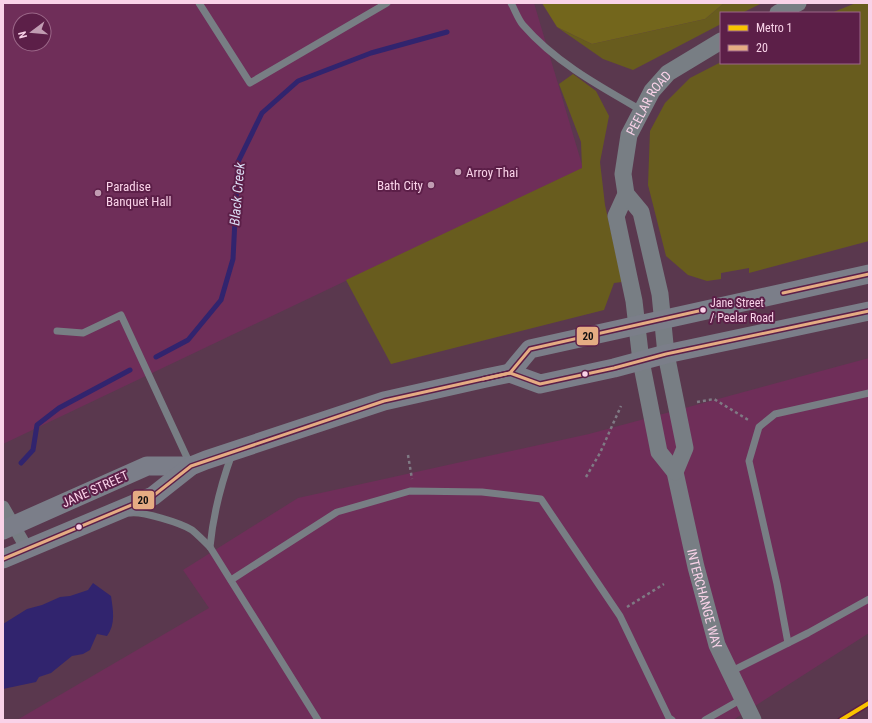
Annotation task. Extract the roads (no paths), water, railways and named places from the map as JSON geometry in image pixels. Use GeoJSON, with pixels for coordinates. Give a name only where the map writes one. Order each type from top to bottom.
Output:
{"type":"FeatureCollection","features":[{"type":"Feature","properties":{"kind":"main road"},"geometry":{"type":"LineString","coordinates":[[869,274],[530,349],[510,373],[540,384],[666,354],[869,311]]}},
{"type":"Feature","properties":{"kind":"main road","name":"JANE STREET"},"geometry":{"type":"LineString","coordinates":[[3,560],[154,496],[191,466],[384,401],[510,373]]}},
{"type":"Feature","properties":{"kind":"main road","name":"JANE STREET"},"geometry":{"type":"LineString","coordinates":[[8,528],[147,466],[191,466]]}},
{"type":"Feature","properties":{"kind":"street"},"geometry":{"type":"LineString","coordinates":[[780,12],[798,3]]}},
{"type":"Feature","properties":{"kind":"street","name":"PEELAR ROAD"},"geometry":{"type":"LineString","coordinates":[[626,194],[623,174],[629,135],[652,91],[668,73],[720,43]]}},
{"type":"Feature","properties":{"kind":"street"},"geometry":{"type":"LineString","coordinates":[[637,325],[634,301],[616,216],[626,194],[641,212],[660,294],[666,354],[685,448],[675,472]]}},
{"type":"Feature","properties":{"kind":"street","name":"INTERCHANGE WAY"},"geometry":{"type":"LineString","coordinates":[[637,325],[641,361],[659,452],[675,472],[696,567],[717,645],[752,720]]}},
{"type":"Feature","properties":{"kind":"street"},"geometry":{"type":"LineString","coordinates":[[3,507],[8,528],[27,549]]}},
{"type":"Feature","properties":{"kind":"lane"},"geometry":{"type":"LineString","coordinates":[[200,3],[250,83],[387,3]]}},
{"type":"Feature","properties":{"kind":"lane"},"geometry":{"type":"LineString","coordinates":[[512,3],[522,24],[558,58],[591,81],[641,110]]}},
{"type":"Feature","properties":{"kind":"lane"},"geometry":{"type":"LineString","coordinates":[[57,331],[83,333],[121,315],[191,466]]}},
{"type":"Feature","properties":{"kind":"lane"},"geometry":{"type":"LineString","coordinates":[[788,643],[777,584],[749,461],[759,427],[775,414],[869,393]]}},
{"type":"Feature","properties":{"kind":"lane"},"geometry":{"type":"LineString","coordinates":[[210,547],[212,529],[224,474],[233,451]]}},
{"type":"Feature","properties":{"kind":"lane"},"geometry":{"type":"LineString","coordinates":[[231,580],[337,512],[414,491],[482,492],[541,499],[618,613],[669,718],[672,720]]}},
{"type":"Feature","properties":{"kind":"lane"},"geometry":{"type":"LineString","coordinates":[[110,515],[138,512],[148,514],[190,530],[210,547],[318,720]]}},
{"type":"Feature","properties":{"kind":"lane"},"geometry":{"type":"LineString","coordinates":[[730,672],[869,600]]}},
{"type":"Feature","properties":{"kind":"lane"},"geometry":{"type":"LineString","coordinates":[[705,720],[743,699]]}},
{"type":"Feature","properties":{"kind":"waterway","name":"Black Creek"},"geometry":{"type":"LineString","coordinates":[[156,357],[188,340],[221,300],[233,259],[238,162],[262,113],[298,81],[371,53],[447,32]]}},
{"type":"Feature","properties":{"kind":"waterway","name":"Black Creek"},"geometry":{"type":"LineString","coordinates":[[21,463],[33,450],[37,425],[59,408],[130,370]]}},
{"type":"Feature","properties":{"kind":"metro line","name":"1"},"geometry":{"type":"LineString","coordinates":[[841,720],[869,703]]}},
{"type":"Feature","properties":{"kind":"place","name":"Arroy Thai"},"geometry":{"type":"Point","coordinates":[458,172]}},
{"type":"Feature","properties":{"kind":"place","name":"Bath City"},"geometry":{"type":"Point","coordinates":[431,185]}},
{"type":"Feature","properties":{"kind":"place","name":"Paradise Banquet Hall"},"geometry":{"type":"Point","coordinates":[98,193]}},
{"type":"Feature","properties":{"kind":"place","name":"Jane Street / Peelar Road"},"geometry":{"type":"Point","coordinates":[703,310]}}]}
